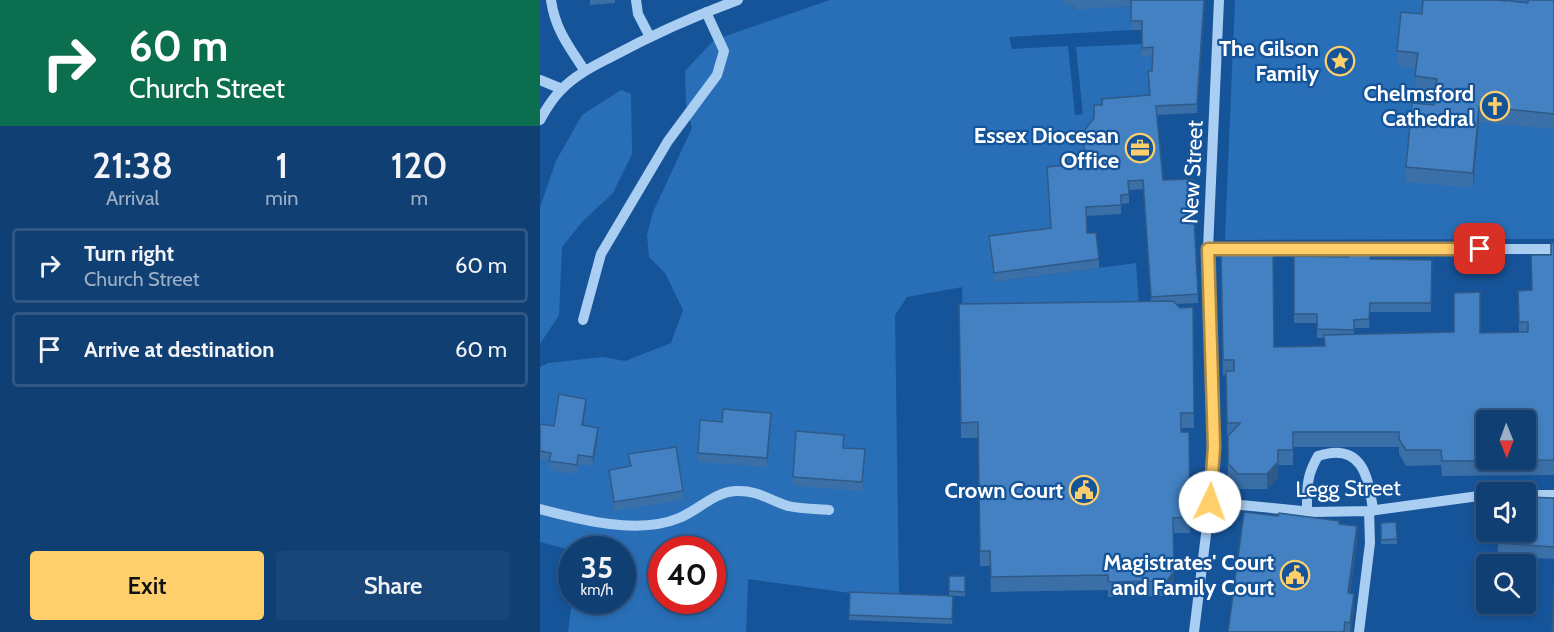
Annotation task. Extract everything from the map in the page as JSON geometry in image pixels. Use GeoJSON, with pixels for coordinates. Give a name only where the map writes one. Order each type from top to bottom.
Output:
{"type":"FeatureCollection","features":[{"type":"Feature","properties":{"kind":"street"},"geometry":{"type":"LineString","coordinates":[[551,0],[553,17],[560,35],[585,71]]}},
{"type":"Feature","properties":{"kind":"street"},"geometry":{"type":"LineString","coordinates":[[636,0],[638,14],[650,37]]}},
{"type":"Feature","properties":{"kind":"street"},"geometry":{"type":"LineString","coordinates":[[540,120],[562,88],[585,71],[650,37],[738,0]]}},
{"type":"Feature","properties":{"kind":"street","name":"New Street"},"geometry":{"type":"LineString","coordinates":[[1194,632],[1210,502],[1214,447],[1208,249],[1219,0]]}},
{"type":"Feature","properties":{"kind":"street"},"geometry":{"type":"LineString","coordinates":[[583,320],[601,254],[668,141],[717,75],[724,51],[706,12]]}},
{"type":"Feature","properties":{"kind":"street"},"geometry":{"type":"LineString","coordinates":[[540,80],[562,88]]}},
{"type":"Feature","properties":{"kind":"street"},"geometry":{"type":"LineString","coordinates":[[1208,249],[1554,249]]}},
{"type":"Feature","properties":{"kind":"street"},"geometry":{"type":"LineString","coordinates":[[1307,512],[1306,488],[1309,471],[1318,456],[1331,452],[1347,453],[1358,462],[1367,476],[1371,511],[1370,543],[1359,632]]}},
{"type":"Feature","properties":{"kind":"street"},"geometry":{"type":"LineString","coordinates":[[540,510],[618,525],[655,525],[676,520],[694,512],[713,497],[735,491],[758,492],[789,506],[829,510]]}},
{"type":"Feature","properties":{"kind":"street"},"geometry":{"type":"LineString","coordinates":[[1536,495],[1554,495]]}},
{"type":"Feature","properties":{"kind":"street","name":"Legg Street"},"geometry":{"type":"LineString","coordinates":[[1210,502],[1307,512],[1371,511],[1476,496]]}},
{"type":"Feature","properties":{"kind":"shaded area"},"geometry":{"type":"Polygon","coordinates":[[[830,0],[1063,0],[1064,6],[1074,5],[1074,9],[1131,6],[1131,30],[1009,37],[1012,49],[1068,46],[1075,115],[1083,114],[1076,47],[1142,44],[1142,56],[1153,56],[1152,80],[1148,80],[1150,104],[1051,237],[994,282],[1136,263],[1139,305],[963,319],[962,287],[907,297],[895,315],[899,595],[851,593],[748,579],[746,632],[568,632],[570,614],[636,614],[636,536],[558,536],[558,547],[540,542],[540,367],[548,363],[603,357],[625,361],[671,343],[683,310],[665,273],[649,257],[647,235],[653,212],[692,128],[686,105],[685,71],[714,40],[830,0]]]}},
{"type":"Feature","properties":{"kind":"shaded area"},"geometry":{"type":"Polygon","coordinates":[[[1235,0],[1554,0],[1554,239],[1226,240],[1235,0]]]}},
{"type":"Feature","properties":{"kind":"shaded area"},"geometry":{"type":"Polygon","coordinates":[[[621,90],[631,94],[632,154],[613,193],[583,221],[562,247],[559,315],[540,344],[540,207],[556,161],[582,115],[621,90]]]}},
{"type":"Feature","properties":{"kind":"building"},"geometry":{"type":"Polygon","coordinates":[[[1131,0],[1204,0],[1197,104],[1156,106],[1163,180],[1192,179],[1198,294],[1151,297],[1143,180],[1128,181],[1129,194],[1121,195],[1121,205],[1086,207],[1087,233],[1096,233],[1099,259],[994,273],[989,236],[1051,228],[1047,167],[1099,162],[1084,149],[1084,131],[1094,118],[1094,105],[1102,105],[1102,99],[1150,95],[1148,71],[1152,71],[1153,47],[1142,48],[1142,21],[1131,21],[1131,0]]]}},
{"type":"Feature","properties":{"kind":"building","name":"Chelmsford Cathedral"},"geometry":{"type":"Polygon","coordinates":[[[1423,0],[1511,0],[1528,3],[1528,0],[1554,0],[1554,114],[1479,106],[1473,173],[1406,167],[1412,103],[1434,105],[1437,79],[1415,76],[1418,53],[1397,51],[1401,12],[1422,14],[1423,0]]]}},
{"type":"Feature","properties":{"kind":"building"},"geometry":{"type":"Polygon","coordinates":[[[1551,243],[1554,243],[1554,460],[1536,460],[1536,410],[1476,410],[1476,461],[1442,461],[1441,450],[1406,450],[1399,439],[1399,432],[1293,432],[1293,450],[1278,450],[1278,462],[1267,474],[1238,474],[1228,463],[1228,436],[1240,423],[1227,423],[1226,371],[1234,371],[1234,360],[1223,360],[1221,251],[1273,250],[1274,347],[1325,346],[1324,335],[1454,332],[1454,293],[1480,292],[1480,333],[1528,332],[1528,322],[1519,322],[1518,291],[1532,290],[1531,255],[1551,255],[1551,243]]]}},
{"type":"Feature","properties":{"kind":"building"},"geometry":{"type":"Polygon","coordinates":[[[1348,247],[1370,247],[1370,259],[1432,260],[1431,303],[1370,303],[1369,319],[1354,320],[1354,330],[1317,329],[1317,314],[1294,314],[1294,256],[1348,257],[1348,247]]]}},
{"type":"Feature","properties":{"kind":"building","name":"Crown Court"},"geometry":{"type":"Polygon","coordinates":[[[1173,301],[1180,308],[1193,307],[1194,413],[1181,413],[1181,432],[1189,432],[1190,517],[1173,518],[1174,571],[1167,581],[1108,582],[1108,575],[991,577],[990,551],[980,551],[978,422],[961,423],[959,304],[1173,301]]]}},
{"type":"Feature","properties":{"kind":"building"},"geometry":{"type":"Polygon","coordinates":[[[559,394],[586,399],[582,425],[598,428],[593,457],[578,455],[577,465],[549,461],[551,453],[540,451],[540,424],[554,426],[559,394]]]}},
{"type":"Feature","properties":{"kind":"building"},"geometry":{"type":"Polygon","coordinates":[[[723,409],[771,413],[767,458],[698,453],[700,420],[722,422],[723,409]]]}},
{"type":"Feature","properties":{"kind":"building"},"geometry":{"type":"Polygon","coordinates":[[[796,431],[844,435],[843,448],[865,449],[862,482],[793,477],[796,431]]]}},
{"type":"Feature","properties":{"kind":"building"},"geometry":{"type":"Polygon","coordinates":[[[676,447],[683,491],[614,502],[609,470],[631,466],[628,454],[676,447]]]}},
{"type":"Feature","properties":{"kind":"building"},"geometry":{"type":"Polygon","coordinates":[[[1536,497],[1554,498],[1554,547],[1498,543],[1536,542],[1536,497]]]}},
{"type":"Feature","properties":{"kind":"building","name":"Magistrates' Court and Family Court"},"geometry":{"type":"Polygon","coordinates":[[[1244,512],[1278,516],[1279,513],[1339,521],[1339,524],[1357,526],[1348,593],[1354,594],[1350,623],[1345,622],[1344,632],[1228,632],[1244,512]]]}},
{"type":"Feature","properties":{"kind":"building"},"geometry":{"type":"Polygon","coordinates":[[[1396,522],[1397,539],[1381,540],[1381,523],[1396,522]]]}},
{"type":"Feature","properties":{"kind":"building"},"geometry":{"type":"Polygon","coordinates":[[[949,576],[965,576],[965,592],[949,591],[949,576]]]}},
{"type":"Feature","properties":{"kind":"building"},"geometry":{"type":"Polygon","coordinates":[[[1554,584],[1554,632],[1552,632],[1554,584]]]}},
{"type":"Feature","properties":{"kind":"building"},"geometry":{"type":"Polygon","coordinates":[[[850,592],[953,596],[952,619],[849,615],[850,592]]]}},
{"type":"Feature","properties":{"kind":"place","name":"The Gilson Family"},"geometry":{"type":"Point","coordinates":[1340,61]}},
{"type":"Feature","properties":{"kind":"place","name":"Chelmsford Cathedral"},"geometry":{"type":"Point","coordinates":[1495,106]}},
{"type":"Feature","properties":{"kind":"place","name":"Essex Diocesan Office"},"geometry":{"type":"Point","coordinates":[1140,148]}},
{"type":"Feature","properties":{"kind":"place","name":"Crown Court"},"geometry":{"type":"Point","coordinates":[1084,490]}},
{"type":"Feature","properties":{"kind":"place","name":"Magistrates' Court and Family Court"},"geometry":{"type":"Point","coordinates":[1295,575]}},
{"type":"Feature","properties":{"kind":"route"},"geometry":{"type":"LineString","coordinates":[[1210,502],[1214,447],[1208,249],[1480,249]]}}]}
